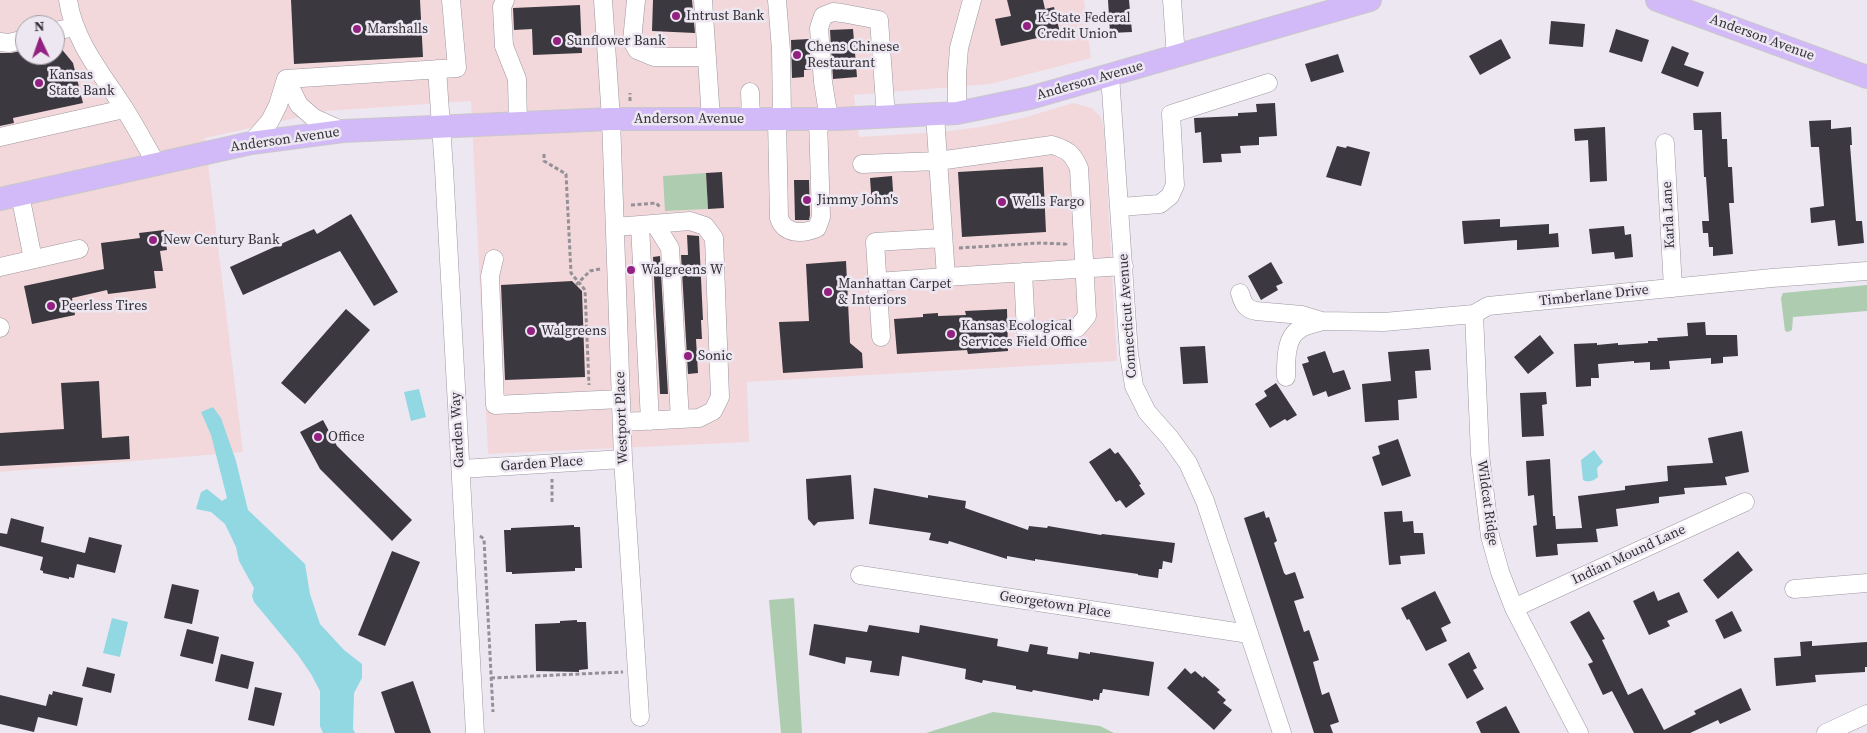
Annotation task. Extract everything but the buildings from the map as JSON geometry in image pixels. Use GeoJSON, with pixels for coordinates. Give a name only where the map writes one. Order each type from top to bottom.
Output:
{"type":"FeatureCollection","features":[{"type":"Feature","properties":{"kind":"main road","name":"Anderson Avenue"},"geometry":{"type":"LineString","coordinates":[[10,197],[251,143],[343,131],[611,119],[824,119],[958,113],[1030,98],[1370,0]]}},
{"type":"Feature","properties":{"kind":"main road","name":"Anderson Avenue"},"geometry":{"type":"LineString","coordinates":[[1656,0],[1867,77]]}},
{"type":"Feature","properties":{"kind":"street"},"geometry":{"type":"LineString","coordinates":[[68,0],[70,15],[79,37],[157,165]]}},
{"type":"Feature","properties":{"kind":"street"},"geometry":{"type":"LineString","coordinates":[[286,79],[457,68],[451,0]]}},
{"type":"Feature","properties":{"kind":"street"},"geometry":{"type":"LineString","coordinates":[[505,0],[502,7],[504,46],[517,80],[518,123]]}},
{"type":"Feature","properties":{"kind":"street","name":"Westport Place"},"geometry":{"type":"LineString","coordinates":[[603,0],[611,119],[622,422],[640,716]]}},
{"type":"Feature","properties":{"kind":"street"},"geometry":{"type":"LineString","coordinates":[[636,0],[632,41],[637,50],[654,57],[707,57]]}},
{"type":"Feature","properties":{"kind":"street"},"geometry":{"type":"LineString","coordinates":[[703,0],[711,119]]}},
{"type":"Feature","properties":{"kind":"street"},"geometry":{"type":"LineString","coordinates":[[777,0],[781,50],[779,218],[784,228],[794,232],[808,232],[817,228],[821,217],[824,119],[819,28],[823,16],[828,13],[842,12],[879,20],[886,117]]}},
{"type":"Feature","properties":{"kind":"street"},"geometry":{"type":"LineString","coordinates":[[958,113],[957,74],[959,48],[972,0]]}},
{"type":"Feature","properties":{"kind":"street"},"geometry":{"type":"LineString","coordinates":[[1172,0],[1176,57]]}},
{"type":"Feature","properties":{"kind":"street"},"geometry":{"type":"LineString","coordinates":[[65,29],[74,27]]}},
{"type":"Feature","properties":{"kind":"street"},"geometry":{"type":"LineString","coordinates":[[0,42],[15,42]]}},
{"type":"Feature","properties":{"kind":"street","name":"Garden Way"},"geometry":{"type":"LineString","coordinates":[[437,69],[475,733]]}},
{"type":"Feature","properties":{"kind":"street","name":"Connecticut Avenue"},"geometry":{"type":"LineString","coordinates":[[1110,75],[1130,354],[1134,386],[1147,412],[1170,438],[1188,463],[1205,501],[1282,733]]}},
{"type":"Feature","properties":{"kind":"street"},"geometry":{"type":"LineString","coordinates":[[286,79],[299,105],[314,118],[343,131]]}},
{"type":"Feature","properties":{"kind":"street"},"geometry":{"type":"LineString","coordinates":[[251,143],[270,121],[278,105],[286,79]]}},
{"type":"Feature","properties":{"kind":"street"},"geometry":{"type":"LineString","coordinates":[[1120,207],[1160,204],[1170,196],[1175,185],[1171,114],[1268,83]]}},
{"type":"Feature","properties":{"kind":"street"},"geometry":{"type":"LineString","coordinates":[[750,92],[751,119]]}},
{"type":"Feature","properties":{"kind":"street"},"geometry":{"type":"LineString","coordinates":[[0,136],[124,109]]}},
{"type":"Feature","properties":{"kind":"street"},"geometry":{"type":"LineString","coordinates":[[935,115],[944,238],[953,277]]}},
{"type":"Feature","properties":{"kind":"street","name":"Karla Lane"},"geometry":{"type":"LineString","coordinates":[[1665,143],[1673,288]]}},
{"type":"Feature","properties":{"kind":"street"},"geometry":{"type":"LineString","coordinates":[[862,164],[938,161],[1034,146],[1052,145],[1065,149],[1073,156],[1079,168],[1087,316],[1077,328],[1026,332],[1022,272]]}},
{"type":"Feature","properties":{"kind":"street"},"geometry":{"type":"LineString","coordinates":[[10,197],[33,260]]}},
{"type":"Feature","properties":{"kind":"street"},"geometry":{"type":"LineString","coordinates":[[615,227],[690,221],[705,226],[714,238],[720,397],[713,411],[699,418],[622,422]]}},
{"type":"Feature","properties":{"kind":"street"},"geometry":{"type":"LineString","coordinates":[[647,225],[670,248],[680,419]]}},
{"type":"Feature","properties":{"kind":"street"},"geometry":{"type":"LineString","coordinates":[[647,225],[650,421]]}},
{"type":"Feature","properties":{"kind":"street"},"geometry":{"type":"LineString","coordinates":[[881,337],[874,242],[944,238]]}},
{"type":"Feature","properties":{"kind":"street"},"geometry":{"type":"LineString","coordinates":[[0,267],[79,249]]}},
{"type":"Feature","properties":{"kind":"street"},"geometry":{"type":"LineString","coordinates":[[494,259],[490,276],[494,405],[621,399]]}},
{"type":"Feature","properties":{"kind":"street"},"geometry":{"type":"LineString","coordinates":[[877,282],[1124,266]]}},
{"type":"Feature","properties":{"kind":"street","name":"Timberlane Drive"},"geometry":{"type":"LineString","coordinates":[[1322,321],[1384,322],[1474,314],[1488,306],[1772,278],[1867,272]]}},
{"type":"Feature","properties":{"kind":"street"},"geometry":{"type":"LineString","coordinates":[[1240,293],[1244,305],[1250,310],[1302,315],[1322,321]]}},
{"type":"Feature","properties":{"kind":"street","name":"Wildcat Ridge"},"geometry":{"type":"LineString","coordinates":[[1474,314],[1480,454],[1490,536],[1500,572],[1514,608],[1579,733]]}},
{"type":"Feature","properties":{"kind":"street"},"geometry":{"type":"LineString","coordinates":[[1286,377],[1287,351],[1292,337],[1297,330],[1322,321]]}},
{"type":"Feature","properties":{"kind":"street","name":"Garden Place"},"geometry":{"type":"LineString","coordinates":[[460,469],[624,459]]}},
{"type":"Feature","properties":{"kind":"street","name":"Indian Mound Lane"},"geometry":{"type":"LineString","coordinates":[[1514,608],[1745,502]]}},
{"type":"Feature","properties":{"kind":"street","name":"Georgetown Place"},"geometry":{"type":"LineString","coordinates":[[860,575],[1249,634]]}},
{"type":"Feature","properties":{"kind":"street"},"geometry":{"type":"LineString","coordinates":[[1794,589],[1867,583]]}},
{"type":"Feature","properties":{"kind":"street"},"geometry":{"type":"LineString","coordinates":[[1826,733],[1867,714]]}},
{"type":"Feature","properties":{"kind":"path"},"geometry":{"type":"LineString","coordinates":[[544,154],[544,161],[566,174],[571,274],[585,290],[590,401]]}},
{"type":"Feature","properties":{"kind":"path"},"geometry":{"type":"LineString","coordinates":[[953,277],[959,247],[1040,243],[1066,244],[1066,235]]}},
{"type":"Feature","properties":{"kind":"path"},"geometry":{"type":"LineString","coordinates":[[552,480],[552,502]]}},
{"type":"Feature","properties":{"kind":"path"},"geometry":{"type":"LineString","coordinates":[[491,678],[638,671]]}},
{"type":"Feature","properties":{"kind":"shaded area"},"geometry":{"type":"Polygon","coordinates":[[[0,0],[1084,0],[1091,58],[990,84],[854,95],[859,137],[941,132],[981,127],[1023,118],[1073,103],[1092,108],[1101,117],[1104,130],[1117,361],[747,382],[749,442],[488,454],[471,101],[327,111],[205,138],[243,452],[0,472],[0,0]]]}},
{"type":"Feature","properties":{"kind":"green space"},"geometry":{"type":"Polygon","coordinates":[[[706,173],[708,209],[665,211],[663,176],[706,173]]]}},
{"type":"Feature","properties":{"kind":"green space"},"geometry":{"type":"Polygon","coordinates":[[[1867,285],[1867,311],[1793,317],[1792,330],[1785,331],[1781,298],[1783,293],[1867,285]]]}},
{"type":"Feature","properties":{"kind":"green space"},"geometry":{"type":"Polygon","coordinates":[[[794,598],[802,733],[781,733],[769,600],[794,598]]]}},
{"type":"Feature","properties":{"kind":"green space"},"geometry":{"type":"Polygon","coordinates":[[[993,712],[1100,726],[1114,733],[926,733],[993,712]]]}},
{"type":"Feature","properties":{"kind":"water"},"geometry":{"type":"Polygon","coordinates":[[[419,389],[426,417],[411,421],[404,392],[419,389]]]}},
{"type":"Feature","properties":{"kind":"water"},"geometry":{"type":"Polygon","coordinates":[[[213,407],[221,418],[236,461],[248,510],[305,564],[310,594],[320,624],[344,650],[362,664],[362,678],[354,693],[353,729],[355,733],[323,733],[320,726],[320,691],[311,674],[298,655],[254,602],[252,596],[254,588],[239,561],[236,547],[225,524],[211,512],[196,509],[201,492],[207,489],[222,501],[227,498],[211,435],[201,412],[213,407]]]}},
{"type":"Feature","properties":{"kind":"water"},"geometry":{"type":"Polygon","coordinates":[[[1594,450],[1603,462],[1597,468],[1598,477],[1591,481],[1585,481],[1583,480],[1581,460],[1594,450]]]}},
{"type":"Feature","properties":{"kind":"water"},"geometry":{"type":"Polygon","coordinates":[[[112,618],[128,622],[120,657],[103,653],[112,618]]]}},
{"type":"Feature","properties":{"kind":"place","name":"Intrust Bank"},"geometry":{"type":"Point","coordinates":[676,16]}},
{"type":"Feature","properties":{"kind":"place","name":"K-State Federal Credit Union"},"geometry":{"type":"Point","coordinates":[1027,26]}},
{"type":"Feature","properties":{"kind":"place","name":"Marshalls"},"geometry":{"type":"Point","coordinates":[357,29]}},
{"type":"Feature","properties":{"kind":"place","name":"Sunflower Bank"},"geometry":{"type":"Point","coordinates":[557,41]}},
{"type":"Feature","properties":{"kind":"place","name":"Chens Chinese Restaurant"},"geometry":{"type":"Point","coordinates":[797,55]}},
{"type":"Feature","properties":{"kind":"place","name":"Kansas State Bank"},"geometry":{"type":"Point","coordinates":[39,83]}},
{"type":"Feature","properties":{"kind":"place","name":"Jimmy John's"},"geometry":{"type":"Point","coordinates":[807,200]}},
{"type":"Feature","properties":{"kind":"place","name":"Wells Fargo"},"geometry":{"type":"Point","coordinates":[1002,202]}},
{"type":"Feature","properties":{"kind":"place","name":"New Century Bank"},"geometry":{"type":"Point","coordinates":[153,240]}},
{"type":"Feature","properties":{"kind":"place","name":"Walgreens W"},"geometry":{"type":"Point","coordinates":[631,270]}},
{"type":"Feature","properties":{"kind":"place","name":"Manhattan Carpet & Interiors"},"geometry":{"type":"Point","coordinates":[828,292]}},
{"type":"Feature","properties":{"kind":"place","name":"Peerless Tires"},"geometry":{"type":"Point","coordinates":[51,306]}},
{"type":"Feature","properties":{"kind":"place","name":"Walgreens"},"geometry":{"type":"Point","coordinates":[531,331]}},
{"type":"Feature","properties":{"kind":"place","name":"Kansas Ecological Services Field Office"},"geometry":{"type":"Point","coordinates":[951,334]}},
{"type":"Feature","properties":{"kind":"place","name":"Sonic"},"geometry":{"type":"Point","coordinates":[688,356]}},
{"type":"Feature","properties":{"kind":"place","name":"Office"},"geometry":{"type":"Point","coordinates":[318,437]}}]}
